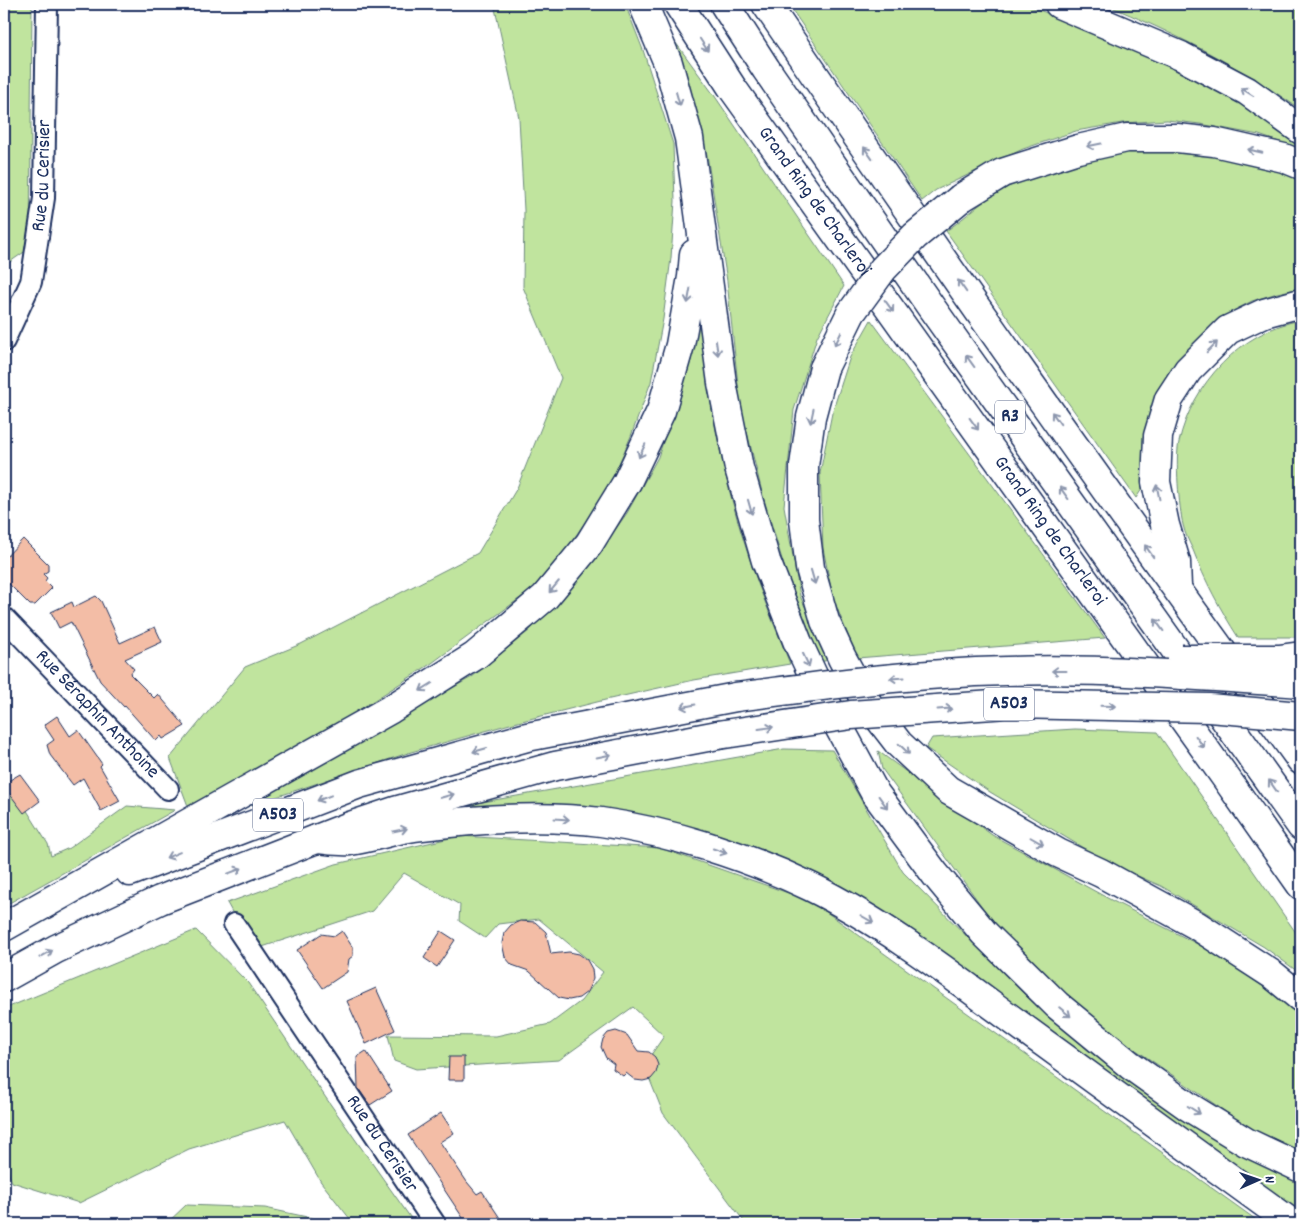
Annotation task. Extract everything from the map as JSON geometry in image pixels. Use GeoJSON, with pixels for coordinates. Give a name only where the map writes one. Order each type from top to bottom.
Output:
{"type":"FeatureCollection","features":[{"type":"Feature","properties":{"kind":"highway"},"geometry":{"type":"LineString","coordinates":[[643,4],[671,72],[689,138],[722,383],[739,468],[760,542],[798,643],[826,703],[875,793],[934,874],[984,933],[1057,1005],[1130,1065],[1190,1107],[1246,1142],[1301,1168]]}},
{"type":"Feature","properties":{"kind":"highway","name":"Grand Ring de Charleroi"},"geometry":{"type":"LineString","coordinates":[[678,4],[733,89],[1301,885]]}},
{"type":"Feature","properties":{"kind":"highway","name":"Grand Ring de Charleroi"},"geometry":{"type":"LineString","coordinates":[[724,4],[772,78],[931,307],[1301,826]]}},
{"type":"Feature","properties":{"kind":"highway"},"geometry":{"type":"LineString","coordinates":[[766,4],[868,154],[1178,591],[1301,760]]}},
{"type":"Feature","properties":{"kind":"highway"},"geometry":{"type":"LineString","coordinates":[[1059,4],[1181,56],[1247,91],[1301,130]]}},
{"type":"Feature","properties":{"kind":"highway"},"geometry":{"type":"LineString","coordinates":[[1301,165],[1284,158],[1214,142],[1177,138],[1127,138],[1078,149],[1002,173],[961,198],[915,236],[883,269],[850,313],[824,368],[812,417],[804,466],[804,520],[810,568],[825,621],[842,658],[865,700],[899,744],[948,790],[1058,853],[1102,873],[1196,924],[1272,975],[1301,998]]}},
{"type":"Feature","properties":{"kind":"highway"},"geometry":{"type":"LineString","coordinates":[[35,910],[392,709],[475,656],[545,597],[589,544],[627,482],[661,411],[680,345],[692,277],[698,196]]}},
{"type":"Feature","properties":{"kind":"highway"},"geometry":{"type":"LineString","coordinates":[[1178,591],[1176,562],[1165,525],[1156,482],[1158,436],[1169,398],[1188,370],[1228,330],[1264,313],[1301,302]]}},
{"type":"Feature","properties":{"kind":"highway"},"geometry":{"type":"LineString","coordinates":[[1125,671],[1151,660],[1280,659],[1301,656]]}},
{"type":"Feature","properties":{"kind":"highway","name":"A503"},"geometry":{"type":"LineString","coordinates":[[4,927],[35,910],[198,845],[359,784],[526,737],[736,697],[850,681],[987,672],[1125,671],[1301,683]]}},
{"type":"Feature","properties":{"kind":"highway","name":"A503"},"geometry":{"type":"LineString","coordinates":[[4,978],[56,949],[160,900],[350,826],[395,811],[554,766],[718,735],[851,715],[1007,704],[1209,708],[1301,716]]}},
{"type":"Feature","properties":{"kind":"highway"},"geometry":{"type":"LineString","coordinates":[[317,839],[348,842],[412,827],[488,819],[548,818],[601,822],[640,830],[697,843],[752,862],[811,887],[876,925],[950,975],[1293,1224]]}},
{"type":"Feature","properties":{"kind":"street","name":"Rue du Cerisier"},"geometry":{"type":"LineString","coordinates":[[4,341],[30,282],[44,198],[47,4]]}},
{"type":"Feature","properties":{"kind":"street","name":"Rue Séraphin Anthoine"},"geometry":{"type":"LineString","coordinates":[[4,618],[168,789]]}},
{"type":"Feature","properties":{"kind":"street","name":"Rue du Cerisier"},"geometry":{"type":"LineString","coordinates":[[234,924],[435,1224]]}},
{"type":"Feature","properties":{"kind":"green space"},"geometry":{"type":"Polygon","coordinates":[[[4,4],[32,4],[30,248],[4,266],[4,4]]]}},
{"type":"Feature","properties":{"kind":"green space"},"geometry":{"type":"Polygon","coordinates":[[[494,4],[625,4],[643,50],[673,144],[675,201],[671,258],[663,319],[651,382],[631,436],[608,489],[546,579],[432,663],[314,739],[188,806],[170,758],[245,667],[301,644],[478,553],[517,488],[561,378],[523,287],[524,210],[519,118],[494,4]]]}},
{"type":"Feature","properties":{"kind":"green space"},"geometry":{"type":"Polygon","coordinates":[[[788,4],[1024,4],[1113,39],[1178,68],[1246,104],[1301,142],[1301,150],[1259,135],[1200,124],[1167,120],[1122,123],[1076,131],[1023,149],[936,190],[922,201],[788,4]]]}},
{"type":"Feature","properties":{"kind":"green space"},"geometry":{"type":"Polygon","coordinates":[[[1104,4],[1301,4],[1301,110],[1254,79],[1206,51],[1104,4]]]}},
{"type":"Feature","properties":{"kind":"green space"},"geometry":{"type":"Polygon","coordinates":[[[673,39],[714,95],[844,286],[817,337],[794,410],[784,506],[800,596],[830,660],[818,662],[790,586],[763,496],[740,404],[727,281],[707,155],[690,92],[671,40],[673,39]]]}},
{"type":"Feature","properties":{"kind":"green space"},"geometry":{"type":"Polygon","coordinates":[[[1159,148],[1213,155],[1250,163],[1268,167],[1301,179],[1301,288],[1252,301],[1231,312],[1201,337],[1176,367],[1146,483],[1136,498],[946,231],[989,198],[1029,177],[1093,159],[1159,148]]]}},
{"type":"Feature","properties":{"kind":"green space"},"geometry":{"type":"Polygon","coordinates":[[[698,319],[700,319],[714,421],[729,488],[759,586],[790,664],[694,680],[510,724],[411,752],[228,813],[472,677],[530,630],[582,576],[627,513],[658,457],[691,360],[698,319]]]}},
{"type":"Feature","properties":{"kind":"green space"},"geometry":{"type":"Polygon","coordinates":[[[871,320],[1105,638],[857,658],[833,598],[823,548],[820,473],[832,413],[850,357],[871,320]]]}},
{"type":"Feature","properties":{"kind":"green space"},"geometry":{"type":"Polygon","coordinates":[[[1301,320],[1301,637],[1238,637],[1208,584],[1187,538],[1180,507],[1178,484],[1177,460],[1179,442],[1195,400],[1207,381],[1222,363],[1239,348],[1258,336],[1279,326],[1301,320]]]}},
{"type":"Feature","properties":{"kind":"green space"},"geometry":{"type":"Polygon","coordinates":[[[1075,729],[1157,732],[1301,940],[1301,974],[1264,947],[1161,886],[1110,864],[990,792],[926,748],[932,738],[1075,729]]]}},
{"type":"Feature","properties":{"kind":"green space"},"geometry":{"type":"Polygon","coordinates":[[[784,749],[832,750],[903,872],[1027,997],[1089,1051],[1161,1105],[1218,1139],[1301,1184],[1301,1219],[867,906],[777,856],[646,816],[526,808],[467,811],[466,805],[784,749]]]}},
{"type":"Feature","properties":{"kind":"green space"},"geometry":{"type":"Polygon","coordinates":[[[878,751],[992,835],[1111,900],[1213,952],[1294,1008],[1301,1015],[1301,1151],[1249,1128],[1097,1023],[1004,937],[882,769],[878,751]]]}},
{"type":"Feature","properties":{"kind":"green space"},"geometry":{"type":"Polygon","coordinates":[[[4,774],[48,844],[51,856],[69,848],[127,806],[175,810],[4,906],[4,774]]]}},
{"type":"Feature","properties":{"kind":"green space"},"geometry":{"type":"Polygon","coordinates":[[[459,836],[660,848],[811,901],[1262,1224],[746,1224],[663,1113],[644,1065],[664,1036],[633,1007],[559,1060],[416,1069],[394,1061],[388,1035],[496,1036],[550,1024],[581,1001],[603,972],[539,919],[498,924],[485,938],[459,921],[460,905],[404,873],[372,911],[253,950],[227,903],[336,864],[459,836]]]}},
{"type":"Feature","properties":{"kind":"green space"},"geometry":{"type":"Polygon","coordinates":[[[196,930],[248,983],[415,1224],[354,1224],[321,1182],[285,1120],[189,1149],[79,1203],[12,1182],[4,1162],[4,1009],[196,930]]]}},
{"type":"Feature","properties":{"kind":"green space"},"geometry":{"type":"Polygon","coordinates":[[[186,1205],[265,1208],[340,1224],[166,1224],[186,1205]]]}},
{"type":"Feature","properties":{"kind":"building"},"geometry":{"type":"Polygon","coordinates":[[[23,539],[48,564],[48,571],[43,574],[47,578],[45,581],[52,588],[35,605],[30,605],[4,579],[4,559],[23,539]]]}},
{"type":"Feature","properties":{"kind":"building"},"geometry":{"type":"Polygon","coordinates":[[[96,596],[101,601],[120,643],[155,627],[162,642],[125,659],[134,669],[130,674],[154,698],[158,694],[185,726],[163,739],[161,736],[156,741],[100,681],[71,622],[59,628],[51,612],[72,602],[74,607],[96,596]]]}},
{"type":"Feature","properties":{"kind":"building"},"geometry":{"type":"Polygon","coordinates":[[[57,716],[70,736],[78,730],[102,764],[100,766],[120,801],[101,811],[83,778],[73,785],[50,755],[47,745],[54,740],[44,725],[57,716]]]}},
{"type":"Feature","properties":{"kind":"building"},"geometry":{"type":"Polygon","coordinates":[[[20,774],[40,801],[24,813],[6,789],[8,788],[5,783],[20,774]]]}},
{"type":"Feature","properties":{"kind":"building"},"geometry":{"type":"Polygon","coordinates":[[[520,921],[535,922],[546,932],[551,954],[569,952],[579,954],[587,960],[592,969],[593,979],[587,992],[579,998],[569,1000],[559,998],[529,971],[512,965],[505,957],[502,943],[504,933],[511,925],[520,921]]]}},
{"type":"Feature","properties":{"kind":"building"},"geometry":{"type":"Polygon","coordinates":[[[342,931],[353,948],[353,956],[349,959],[347,972],[323,988],[297,950],[321,934],[335,936],[342,931]]]}},
{"type":"Feature","properties":{"kind":"building"},"geometry":{"type":"Polygon","coordinates":[[[441,931],[455,940],[437,967],[424,958],[441,931]]]}},
{"type":"Feature","properties":{"kind":"building"},"geometry":{"type":"Polygon","coordinates":[[[376,988],[395,1030],[366,1044],[347,1001],[376,988]]]}},
{"type":"Feature","properties":{"kind":"building"},"geometry":{"type":"Polygon","coordinates":[[[616,1031],[627,1035],[638,1051],[649,1052],[655,1057],[658,1065],[656,1073],[651,1079],[635,1080],[626,1073],[623,1076],[613,1069],[614,1064],[606,1058],[601,1047],[603,1039],[608,1033],[616,1031]]]}},
{"type":"Feature","properties":{"kind":"building"},"geometry":{"type":"Polygon","coordinates":[[[366,1051],[392,1091],[370,1105],[358,1088],[357,1057],[366,1051]]]}},
{"type":"Feature","properties":{"kind":"building"},"geometry":{"type":"Polygon","coordinates":[[[449,1057],[464,1057],[464,1080],[448,1080],[449,1057]]]}},
{"type":"Feature","properties":{"kind":"building"},"geometry":{"type":"Polygon","coordinates":[[[441,1113],[454,1133],[440,1142],[467,1182],[477,1194],[482,1191],[504,1224],[467,1224],[408,1135],[441,1113]]]}}]}
